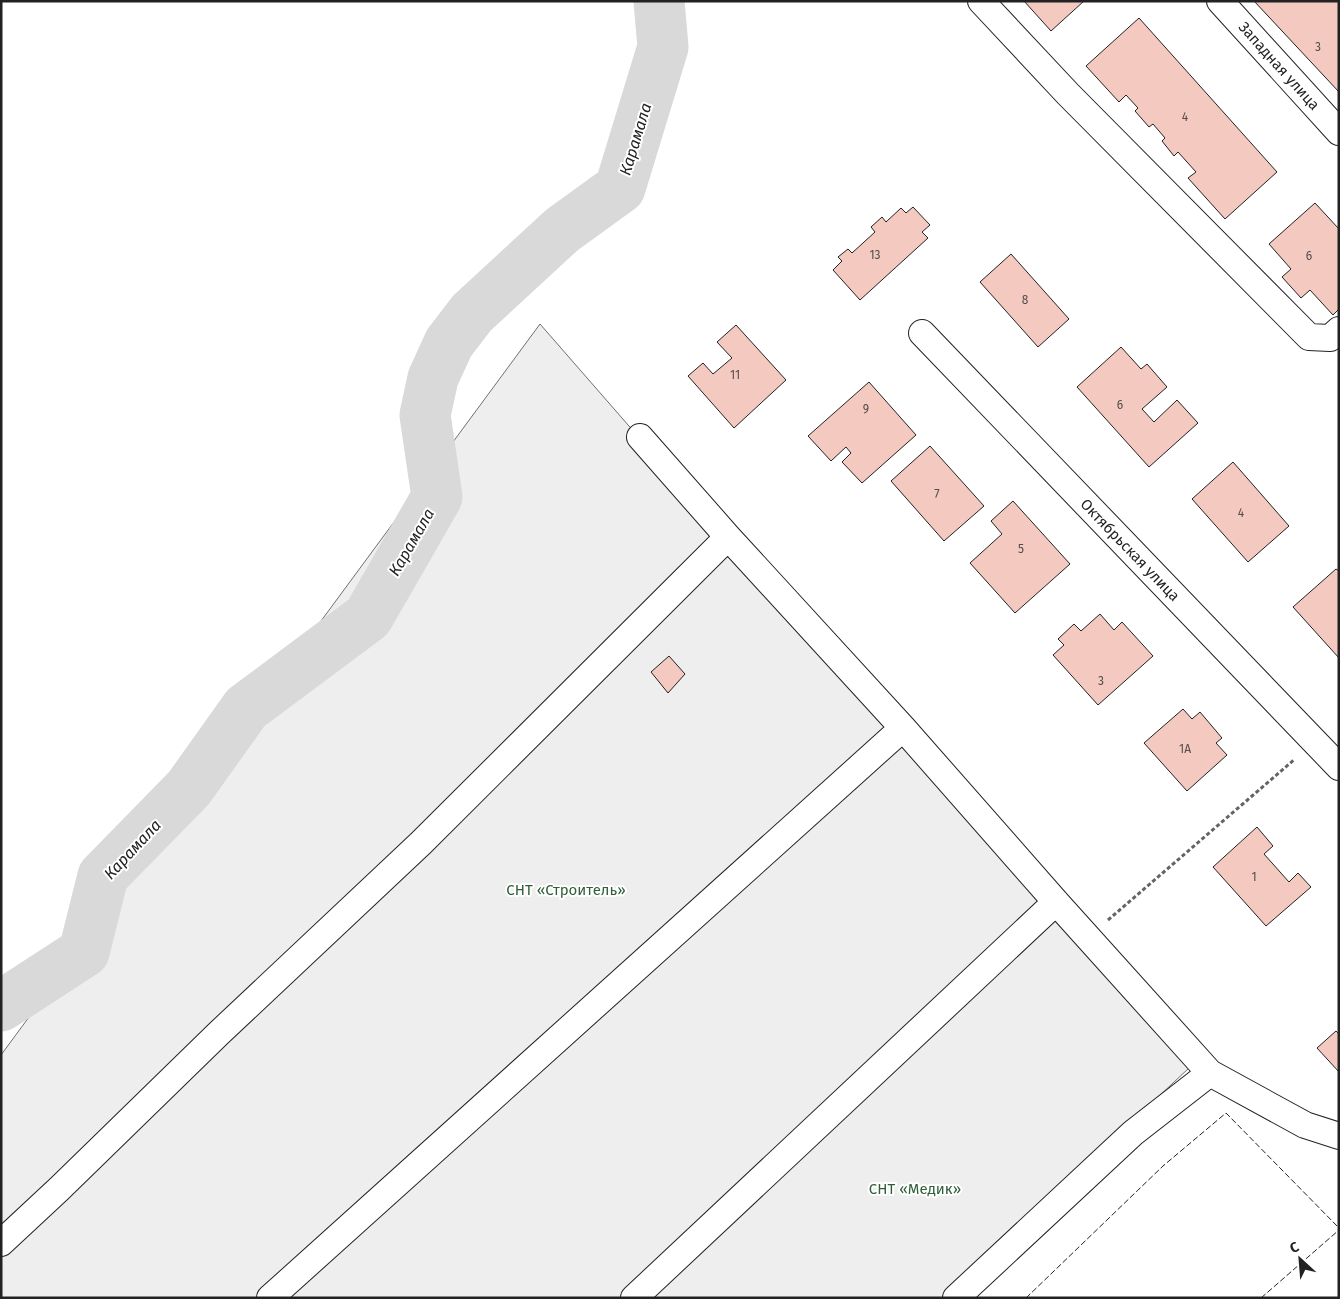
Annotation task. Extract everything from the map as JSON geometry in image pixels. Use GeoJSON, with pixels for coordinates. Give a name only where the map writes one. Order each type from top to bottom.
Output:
{"type":"FeatureCollection","features":[{"type":"Feature","properties":{"kind":"street"},"geometry":{"type":"LineString","coordinates":[[980,1],[1068,94],[1309,337],[1330,338],[1339,330]]}},
{"type":"Feature","properties":{"kind":"street","name":"Западная улица"},"geometry":{"type":"LineString","coordinates":[[1220,1],[1339,132]]}},
{"type":"Feature","properties":{"kind":"street","name":"Октябрьская улица"},"geometry":{"type":"LineString","coordinates":[[922,333],[1339,767]]}},
{"type":"Feature","properties":{"kind":"street"},"geometry":{"type":"LineString","coordinates":[[640,437],[728,537],[903,728],[1210,1073],[1305,1125],[1339,1136]]}},
{"type":"Feature","properties":{"kind":"street"},"geometry":{"type":"LineString","coordinates":[[1,1243],[60,1189],[218,1034],[421,844],[728,537]]}},
{"type":"Feature","properties":{"kind":"street"},"geometry":{"type":"LineString","coordinates":[[270,1298],[903,728]]}},
{"type":"Feature","properties":{"kind":"street"},"geometry":{"type":"LineString","coordinates":[[634,1298],[1056,902]]}},
{"type":"Feature","properties":{"kind":"street"},"geometry":{"type":"LineString","coordinates":[[956,1298],[1133,1133],[1210,1073]]}},
{"type":"Feature","properties":{"kind":"path"},"geometry":{"type":"LineString","coordinates":[[1104,924],[1315,742]]}},
{"type":"Feature","properties":{"kind":"green space","name":"СНТ «Строитель»"},"geometry":{"type":"Polygon","coordinates":[[[540,324],[1189,1068],[944,1298],[1,1298],[1,1055],[540,324]]]}},
{"type":"Feature","properties":{"kind":"building"},"geometry":{"type":"Polygon","coordinates":[[[1024,1],[1084,1],[1051,31],[1024,1]]]}},
{"type":"Feature","properties":{"kind":"building"},"geometry":{"type":"Polygon","coordinates":[[[1254,1],[1339,1],[1339,92],[1254,1]]]}},
{"type":"Feature","properties":{"kind":"building"},"geometry":{"type":"Polygon","coordinates":[[[1139,18],[1277,172],[1225,219],[1188,178],[1196,172],[1178,152],[1174,156],[1162,141],[1165,138],[1153,124],[1149,127],[1135,111],[1138,108],[1126,95],[1119,102],[1086,66],[1139,18]]]}},
{"type":"Feature","properties":{"kind":"building"},"geometry":{"type":"Polygon","coordinates":[[[1315,203],[1339,229],[1339,309],[1333,315],[1310,290],[1301,298],[1282,277],[1291,269],[1269,244],[1315,203]]]}},
{"type":"Feature","properties":{"kind":"building"},"geometry":{"type":"Polygon","coordinates":[[[913,207],[930,225],[922,232],[928,238],[860,300],[833,270],[842,261],[838,257],[848,249],[852,253],[875,232],[871,227],[882,217],[886,222],[901,208],[906,213],[913,207]]]}},
{"type":"Feature","properties":{"kind":"building"},"geometry":{"type":"Polygon","coordinates":[[[1011,254],[1069,319],[1038,347],[980,282],[1011,254]]]}},
{"type":"Feature","properties":{"kind":"building"},"geometry":{"type":"Polygon","coordinates":[[[736,325],[786,380],[734,428],[688,376],[703,363],[713,374],[732,358],[717,342],[736,325]]]}},
{"type":"Feature","properties":{"kind":"building"},"geometry":{"type":"Polygon","coordinates":[[[1121,347],[1141,369],[1147,364],[1167,387],[1142,409],[1154,422],[1177,400],[1198,423],[1149,467],[1077,387],[1121,347]]]}},
{"type":"Feature","properties":{"kind":"building"},"geometry":{"type":"Polygon","coordinates":[[[869,382],[916,435],[862,483],[842,462],[851,453],[846,447],[831,461],[808,436],[869,382]]]}},
{"type":"Feature","properties":{"kind":"building"},"geometry":{"type":"Polygon","coordinates":[[[930,446],[984,506],[944,541],[891,481],[930,446]]]}},
{"type":"Feature","properties":{"kind":"building"},"geometry":{"type":"Polygon","coordinates":[[[1233,462],[1289,526],[1248,562],[1192,499],[1233,462]]]}},
{"type":"Feature","properties":{"kind":"building"},"geometry":{"type":"Polygon","coordinates":[[[1013,501],[1070,564],[1015,613],[970,563],[1002,534],[991,521],[1013,501]]]}},
{"type":"Feature","properties":{"kind":"building"},"geometry":{"type":"Polygon","coordinates":[[[1336,569],[1339,571],[1339,658],[1293,607],[1336,569]]]}},
{"type":"Feature","properties":{"kind":"building"},"geometry":{"type":"Polygon","coordinates":[[[1100,614],[1114,630],[1122,622],[1153,656],[1098,705],[1053,655],[1064,645],[1058,639],[1074,624],[1081,631],[1100,614]]]}},
{"type":"Feature","properties":{"kind":"building"},"geometry":{"type":"Polygon","coordinates":[[[669,656],[685,674],[668,693],[651,672],[669,656]]]}},
{"type":"Feature","properties":{"kind":"building"},"geometry":{"type":"Polygon","coordinates":[[[1183,709],[1192,719],[1200,712],[1222,738],[1216,743],[1227,755],[1187,791],[1144,743],[1183,709]]]}},
{"type":"Feature","properties":{"kind":"building"},"geometry":{"type":"Polygon","coordinates":[[[1257,827],[1273,846],[1264,854],[1289,882],[1298,873],[1311,887],[1266,926],[1213,867],[1257,827]]]}},
{"type":"Feature","properties":{"kind":"building"},"geometry":{"type":"Polygon","coordinates":[[[1336,1031],[1339,1034],[1339,1072],[1317,1048],[1336,1031]]]}},
{"type":"Feature","properties":{"kind":"waterway","name":"Карамала"},"geometry":{"type":"LineString","coordinates":[[1,1006],[84,952],[103,876],[189,788],[246,708],[368,617],[437,497],[425,415],[433,378],[449,343],[472,313],[562,230],[620,188],[663,47],[659,1]]}},
{"type":"Feature","properties":{"kind":"fence"},"geometry":{"type":"LineString","coordinates":[[1026,1298],[1163,1166],[1226,1113],[1339,1228]]}},
{"type":"Feature","properties":{"kind":"fence"},"geometry":{"type":"LineString","coordinates":[[1261,1298],[1339,1230]]}},
{"type":"Feature","properties":{"kind":"park label","name":"СНТ «Медик»"},"geometry":{"type":"Point","coordinates":[915,1189]}}]}
